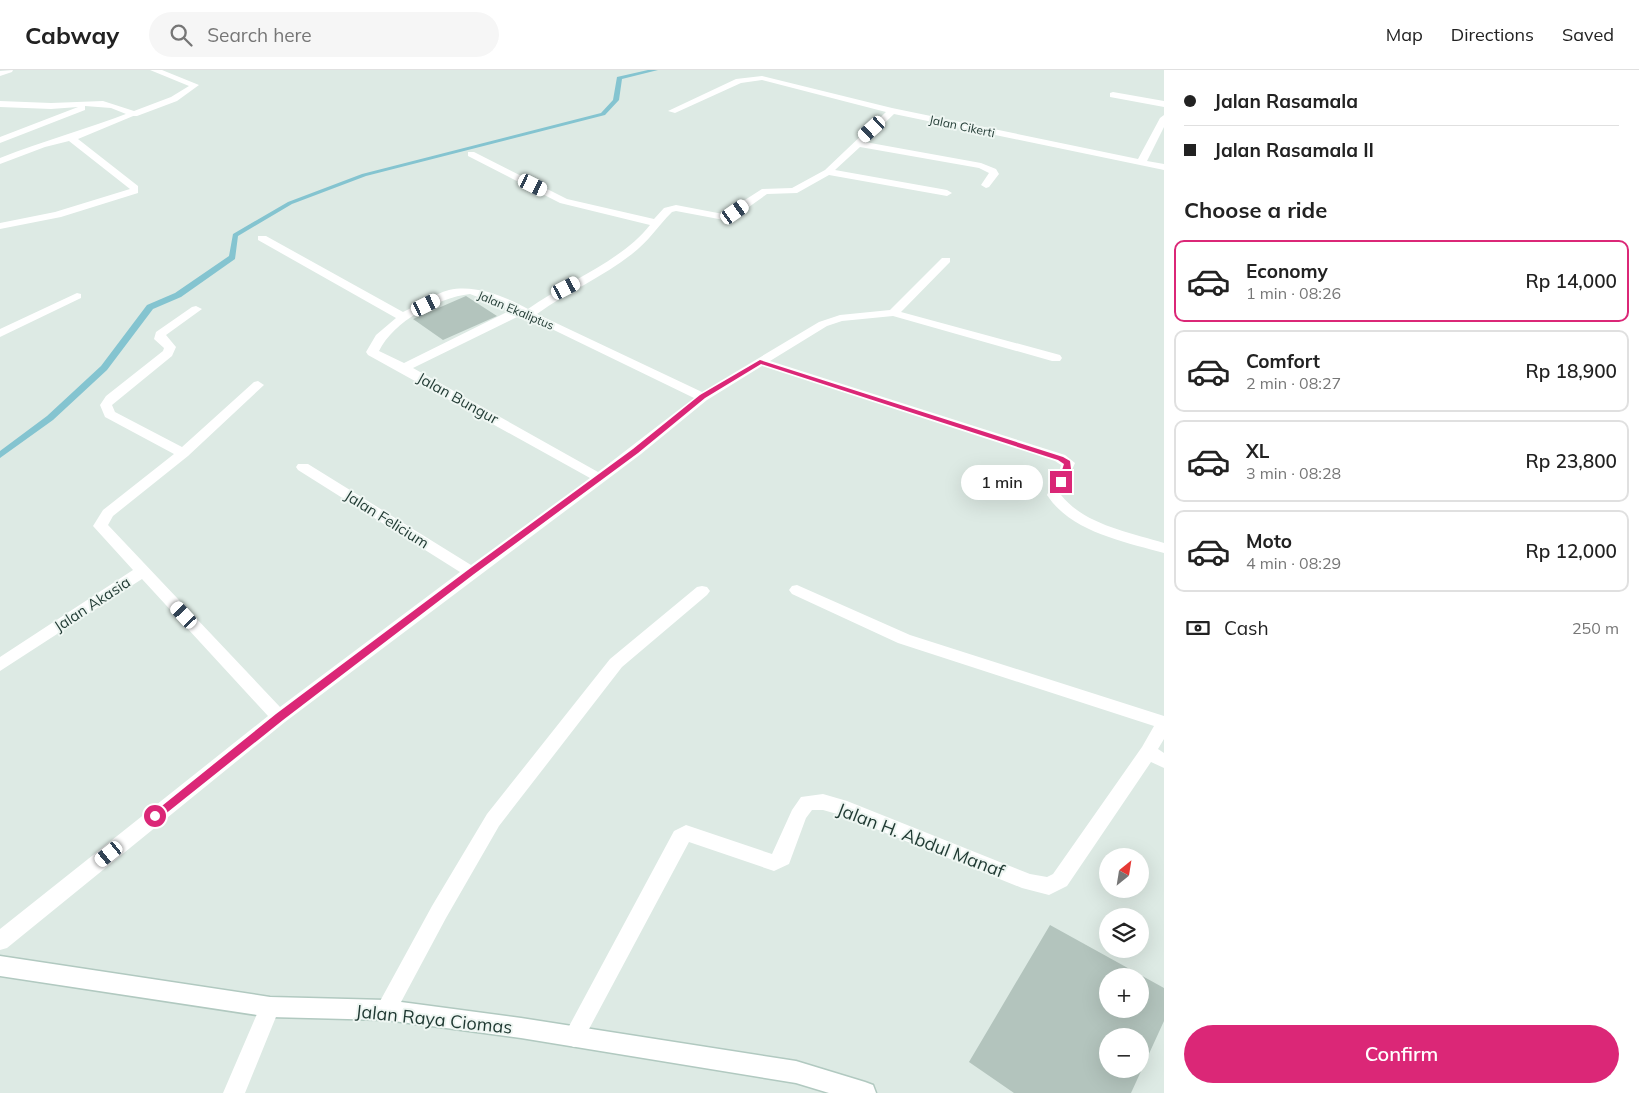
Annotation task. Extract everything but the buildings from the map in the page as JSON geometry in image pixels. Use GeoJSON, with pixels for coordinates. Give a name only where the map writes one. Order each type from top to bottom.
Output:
{"type":"FeatureCollection","features":[{"type":"Feature","properties":{"kind":"street"},"geometry":{"type":"LineString","coordinates":[[0,74],[9,70]]}},
{"type":"Feature","properties":{"kind":"street"},"geometry":{"type":"LineString","coordinates":[[0,161],[42,145],[71,138],[174,99],[196,85],[154,70]]}},
{"type":"Feature","properties":{"kind":"street"},"geometry":{"type":"LineString","coordinates":[[672,112],[739,81],[762,78],[770,70]]}},
{"type":"Feature","properties":{"kind":"street","name":"Jalan Cikerti"},"geometry":{"type":"LineString","coordinates":[[762,78],[892,111],[1164,167]]}},
{"type":"Feature","properties":{"kind":"street"},"geometry":{"type":"LineString","coordinates":[[1113,95],[1164,104]]}},
{"type":"Feature","properties":{"kind":"street"},"geometry":{"type":"LineString","coordinates":[[0,104],[51,106],[97,102],[112,104],[134,114]]}},
{"type":"Feature","properties":{"kind":"street"},"geometry":{"type":"LineString","coordinates":[[0,140],[97,102]]}},
{"type":"Feature","properties":{"kind":"street","name":"Jalan Bungur"},"geometry":{"type":"LineString","coordinates":[[404,368],[525,312],[623,256],[646,237],[668,210],[676,208],[724,217],[735,212],[765,191],[794,192],[828,172],[892,111]]}},
{"type":"Feature","properties":{"kind":"street"},"geometry":{"type":"LineString","coordinates":[[1141,163],[1164,118]]}},
{"type":"Feature","properties":{"kind":"street"},"geometry":{"type":"LineString","coordinates":[[0,226],[57,215],[136,191],[135,188],[71,138]]}},
{"type":"Feature","properties":{"kind":"street"},"geometry":{"type":"LineString","coordinates":[[858,144],[981,166],[993,171],[994,174],[986,185]]}},
{"type":"Feature","properties":{"kind":"street"},"geometry":{"type":"LineString","coordinates":[[471,154],[564,201],[656,223]]}},
{"type":"Feature","properties":{"kind":"street"},"geometry":{"type":"LineString","coordinates":[[828,172],[947,193]]}},
{"type":"Feature","properties":{"kind":"street"},"geometry":{"type":"LineString","coordinates":[[262,238],[402,316]]}},
{"type":"Feature","properties":{"kind":"street"},"geometry":{"type":"LineString","coordinates":[[893,313],[946,260]]}},
{"type":"Feature","properties":{"kind":"street","name":"Jalan Ekaliptus"},"geometry":{"type":"LineString","coordinates":[[404,368],[372,352],[380,337],[402,316],[460,290],[481,294],[525,312],[703,397]]}},
{"type":"Feature","properties":{"kind":"street"},"geometry":{"type":"LineString","coordinates":[[0,333],[77,296]]}},
{"type":"Feature","properties":{"kind":"street"},"geometry":{"type":"LineString","coordinates":[[183,453],[110,414],[106,405],[110,399],[168,353],[170,347],[160,339],[160,334],[196,309]]}},
{"type":"Feature","properties":{"kind":"street"},"geometry":{"type":"LineString","coordinates":[[0,941],[279,717],[599,478],[703,397],[823,324],[840,318],[893,313],[1056,358]]}},
{"type":"Feature","properties":{"kind":"street"},"geometry":{"type":"LineString","coordinates":[[760,362],[1060,458],[1068,463],[1068,469],[1054,495],[1060,505],[1082,519],[1164,548]]}},
{"type":"Feature","properties":{"kind":"street","name":"Jalan Bungur"},"geometry":{"type":"LineString","coordinates":[[404,368],[599,478]]}},
{"type":"Feature","properties":{"kind":"street"},"geometry":{"type":"LineString","coordinates":[[143,571],[100,526],[108,513],[183,453],[258,385]]}},
{"type":"Feature","properties":{"kind":"street","name":"Jalan Felicium"},"geometry":{"type":"LineString","coordinates":[[303,467],[471,572]]}},
{"type":"Feature","properties":{"kind":"street","name":"Jalan Akasia"},"geometry":{"type":"LineString","coordinates":[[0,665],[143,571],[279,717]]}},
{"type":"Feature","properties":{"kind":"street"},"geometry":{"type":"LineString","coordinates":[[797,590],[904,639],[1164,723]]}},
{"type":"Feature","properties":{"kind":"street"},"geometry":{"type":"LineString","coordinates":[[386,1010],[439,912],[493,820],[616,663],[702,591]]}},
{"type":"Feature","properties":{"kind":"street","name":"Jalan H. Abdul Manaf"},"geometry":{"type":"LineString","coordinates":[[574,1037],[681,836],[686,833],[774,863],[782,858],[798,815],[807,802],[823,802],[847,809],[1029,882],[1049,886],[1060,880],[1156,756],[1164,723]]}},
{"type":"Feature","properties":{"kind":"street","name":"Jalan Raya Ciomas"},"geometry":{"type":"LineString","coordinates":[[0,966],[155,988],[270,1008],[386,1010],[574,1037],[796,1072],[866,1093]]}},
{"type":"Feature","properties":{"kind":"street"},"geometry":{"type":"LineString","coordinates":[[234,1093],[270,1008]]}},
{"type":"Feature","properties":{"kind":"waterway"},"geometry":{"type":"LineString","coordinates":[[0,455],[50,418],[104,368],[150,307],[178,295],[232,257],[235,235],[290,203],[364,175],[603,114],[616,100],[619,78],[655,70]]}},
{"type":"Feature","properties":{"kind":"route"},"geometry":{"type":"LineString","coordinates":[[155,816],[279,717],[471,572],[636,451],[703,397],[760,362],[1060,458],[1068,463],[1068,469],[1061,482]]}}]}
